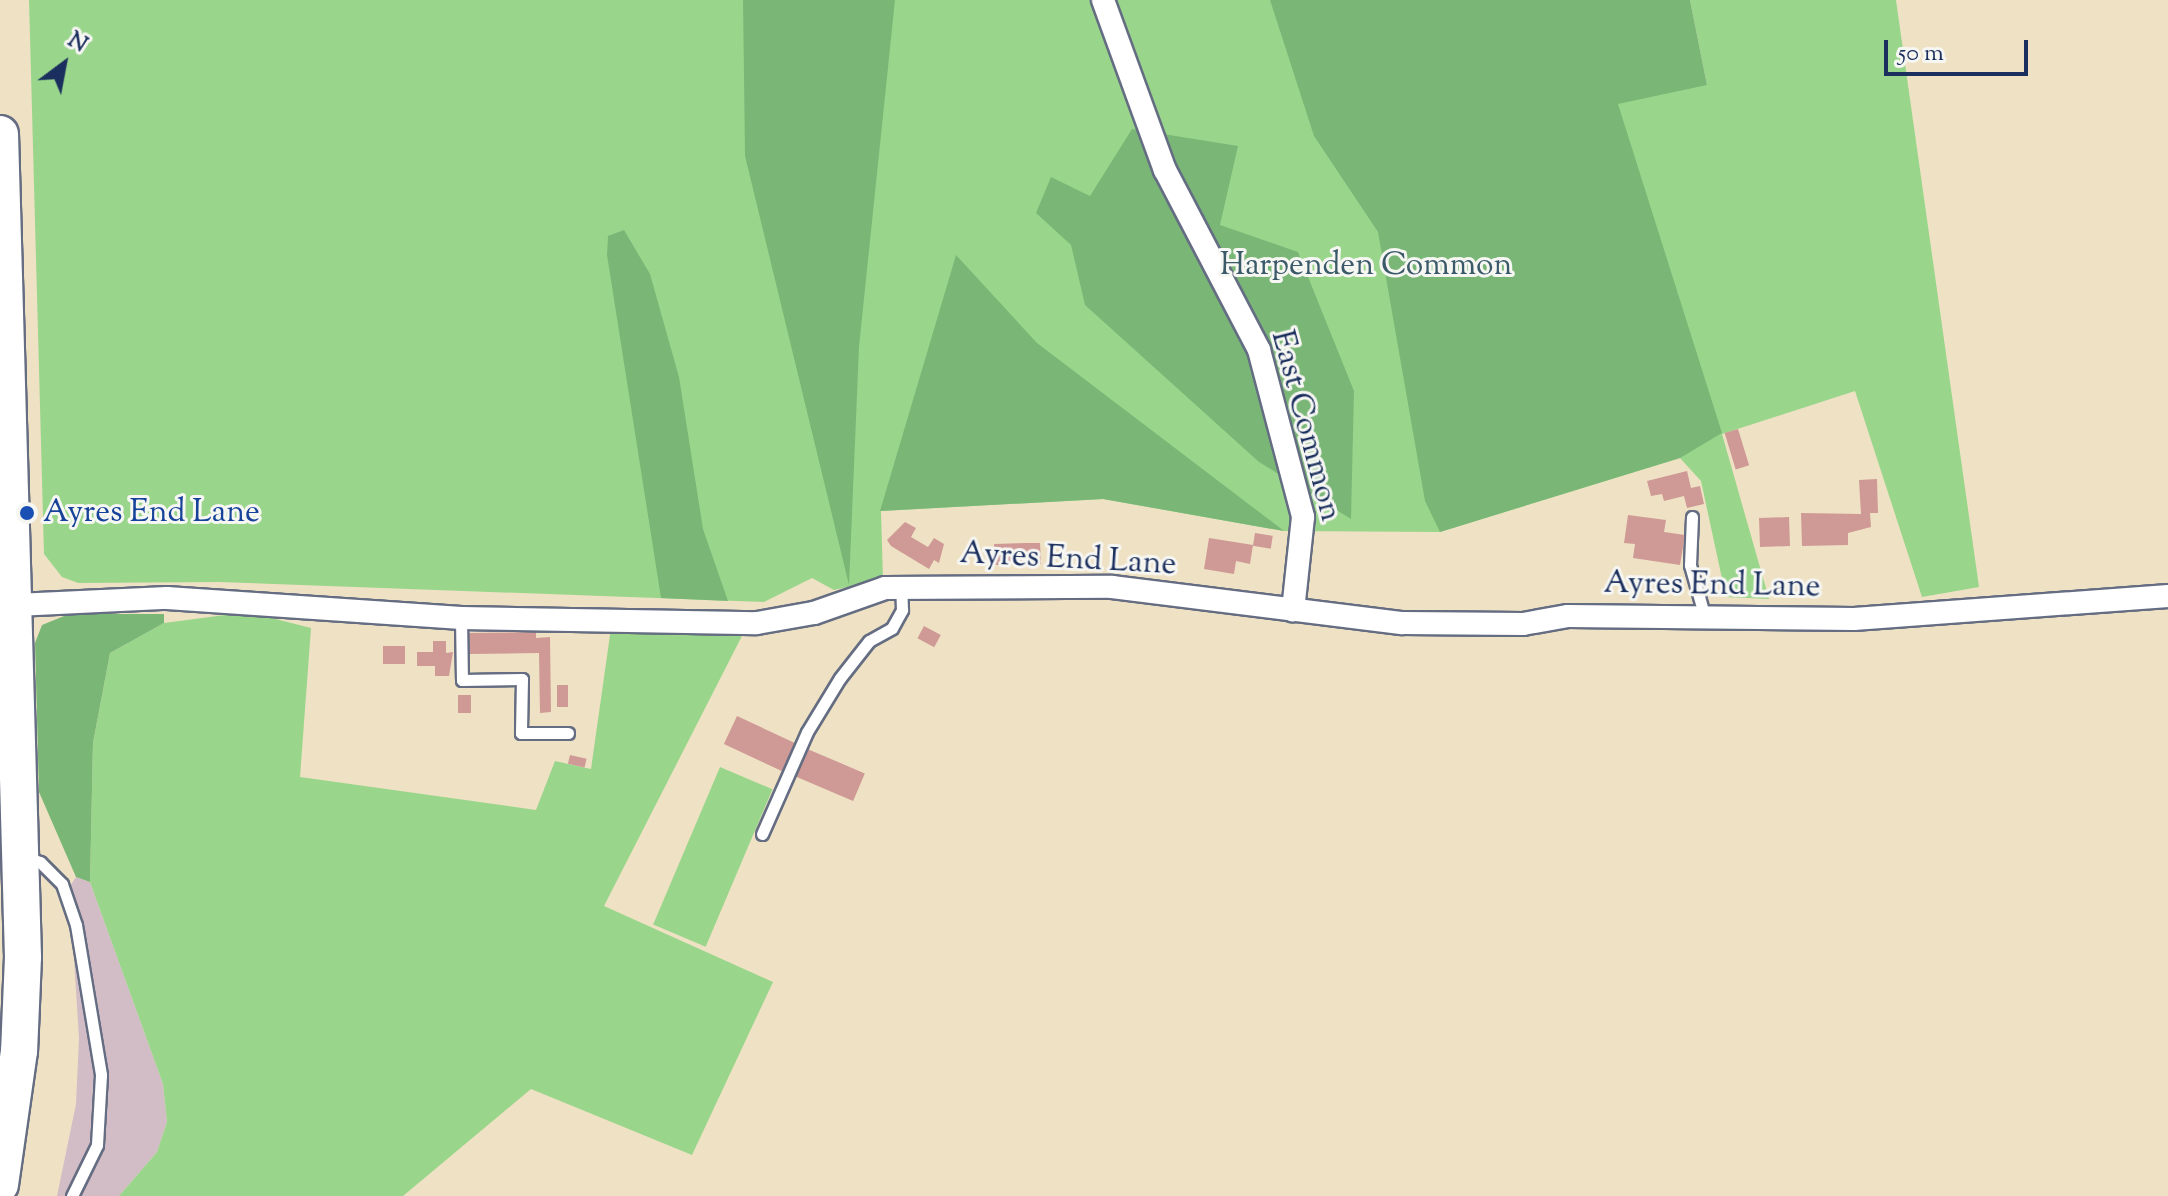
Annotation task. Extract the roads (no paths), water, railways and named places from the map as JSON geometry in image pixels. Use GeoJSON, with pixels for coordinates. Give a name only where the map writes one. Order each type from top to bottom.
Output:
{"type":"FeatureCollection","features":[{"type":"Feature","properties":{"kind":"main road"},"geometry":{"type":"LineString","coordinates":[[0,134],[4,384],[16,605],[22,856],[19,1051],[0,1185]]}},
{"type":"Feature","properties":{"kind":"street","name":"East Common"},"geometry":{"type":"LineString","coordinates":[[1103,0],[1165,170],[1259,350],[1303,517],[1293,610]]}},
{"type":"Feature","properties":{"kind":"street","name":"Ayres End Lane"},"geometry":{"type":"LineString","coordinates":[[16,605],[167,598],[461,618],[757,623],[814,613],[901,587],[1112,587],[1403,623],[1523,624],[1568,616],[1706,621],[1854,619],[2168,596]]}},
{"type":"Feature","properties":{"kind":"lane"},"geometry":{"type":"LineString","coordinates":[[1692,517],[1690,565],[1706,621]]}},
{"type":"Feature","properties":{"kind":"lane"},"geometry":{"type":"LineString","coordinates":[[762,834],[807,732],[840,678],[869,641],[892,628],[902,610],[901,587]]}},
{"type":"Feature","properties":{"kind":"lane"},"geometry":{"type":"LineString","coordinates":[[461,618],[462,680],[522,679],[521,733],[568,733]]}},
{"type":"Feature","properties":{"kind":"lane"},"geometry":{"type":"LineString","coordinates":[[22,856],[40,862],[62,884],[76,925],[101,1075],[97,1145],[72,1196]]}},
{"type":"Feature","properties":{"kind":"place","name":"Ayres End Lane"},"geometry":{"type":"Point","coordinates":[27,513]}},
{"type":"Feature","properties":{"kind":"park label","name":"Harpenden Common"},"geometry":{"type":"Point","coordinates":[1366,266]}}]}
